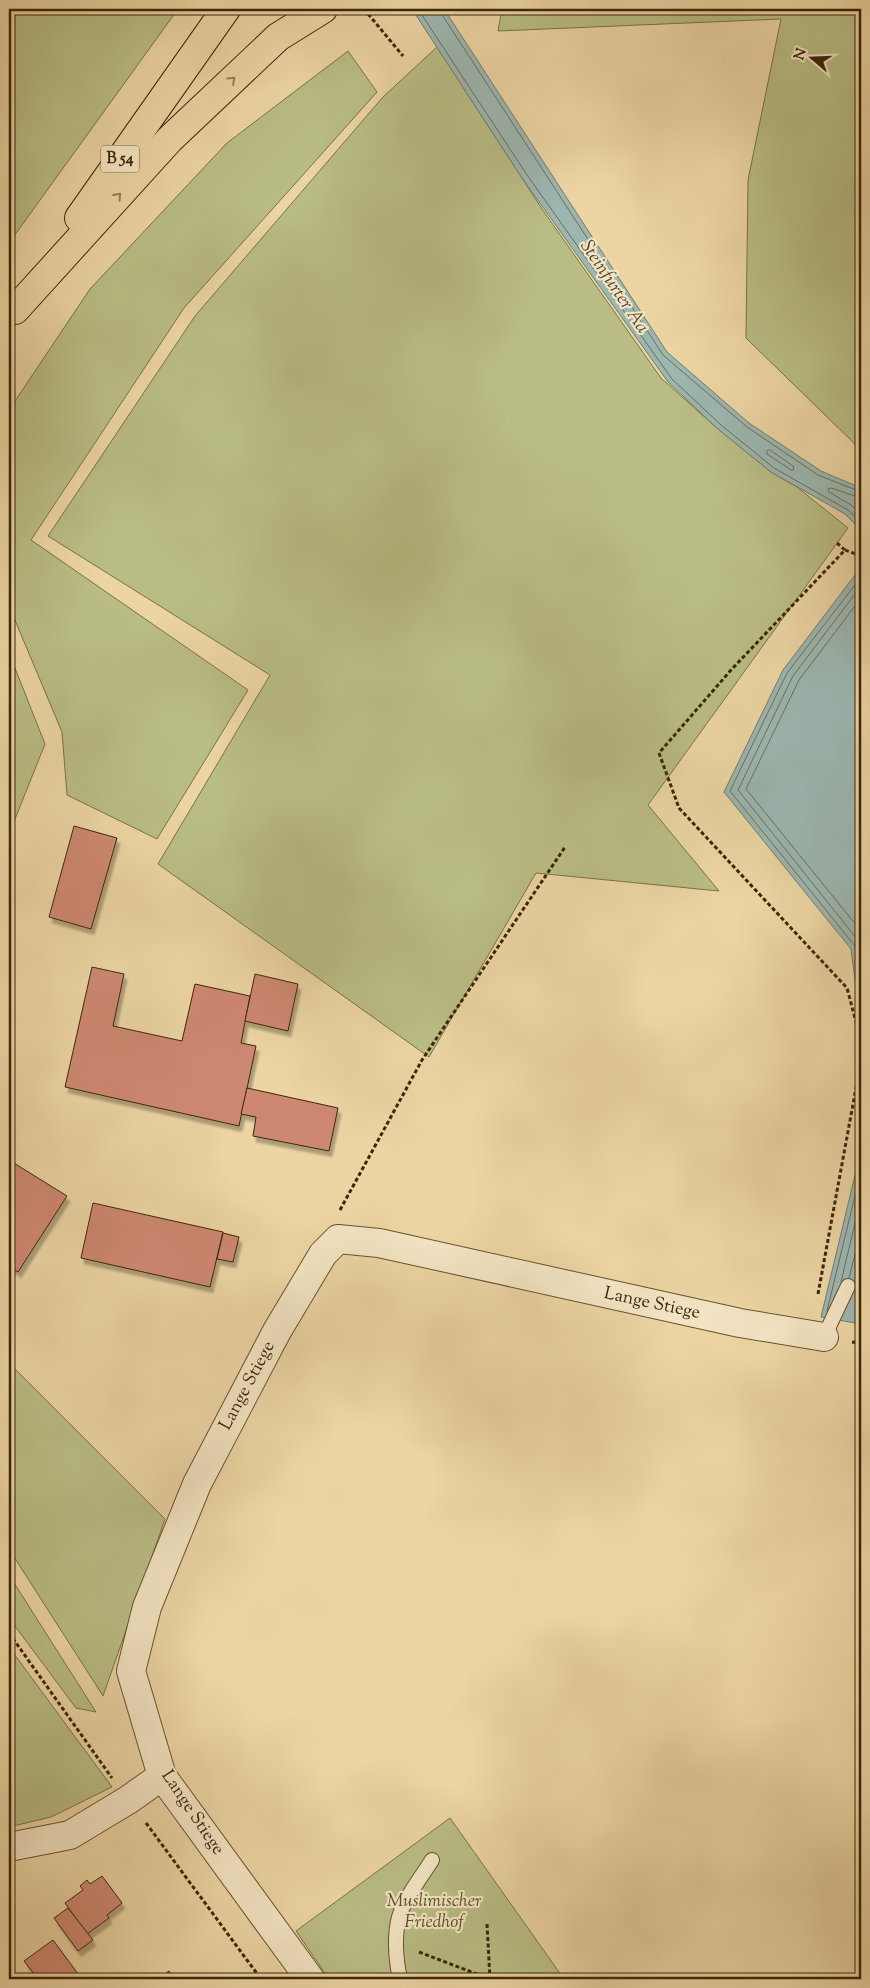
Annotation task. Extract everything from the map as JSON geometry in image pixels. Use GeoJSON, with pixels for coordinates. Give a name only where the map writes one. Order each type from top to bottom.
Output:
{"type":"FeatureCollection","features":[{"type":"Feature","properties":{"kind":"highway","name":"B 54"},"geometry":{"type":"LineString","coordinates":[[12,315],[226,9]]}},
{"type":"Feature","properties":{"kind":"highway"},"geometry":{"type":"LineString","coordinates":[[12,315],[170,139],[278,37],[322,9]]}},
{"type":"Feature","properties":{"kind":"street","name":"Lange Stiege"},"geometry":{"type":"LineString","coordinates":[[310,1979],[162,1776],[131,1671],[148,1607],[197,1484],[277,1331],[323,1254],[338,1238],[379,1243],[740,1323],[817,1335]]}},
{"type":"Feature","properties":{"kind":"street"},"geometry":{"type":"LineString","coordinates":[[9,1847],[70,1835],[128,1800],[162,1776]]}},
{"type":"Feature","properties":{"kind":"lane"},"geometry":{"type":"LineString","coordinates":[[817,1335],[848,1286]]}},
{"type":"Feature","properties":{"kind":"lane"},"geometry":{"type":"LineString","coordinates":[[400,1979],[396,1944],[399,1918],[410,1895],[432,1860]]}},
{"type":"Feature","properties":{"kind":"path"},"geometry":{"type":"LineString","coordinates":[[364,9],[403,56]]}},
{"type":"Feature","properties":{"kind":"path"},"geometry":{"type":"LineString","coordinates":[[836,543],[845,550],[861,556]]}},
{"type":"Feature","properties":{"kind":"path"},"geometry":{"type":"LineString","coordinates":[[845,550],[732,670],[660,753],[679,808],[847,988],[861,1041]]}},
{"type":"Feature","properties":{"kind":"path"},"geometry":{"type":"LineString","coordinates":[[338,1238],[340,1208],[422,1060],[565,847]]}},
{"type":"Feature","properties":{"kind":"path"},"geometry":{"type":"LineString","coordinates":[[817,1335],[861,1061]]}},
{"type":"Feature","properties":{"kind":"path"},"geometry":{"type":"LineString","coordinates":[[9,1633],[128,1800],[261,1979]]}},
{"type":"Feature","properties":{"kind":"path"},"geometry":{"type":"LineString","coordinates":[[396,1944],[490,1979],[487,1924]]}},
{"type":"Feature","properties":{"kind":"green space"},"geometry":{"type":"Polygon","coordinates":[[[9,9],[178,9],[9,243],[9,9]]]}},
{"type":"Feature","properties":{"kind":"green space"},"geometry":{"type":"Polygon","coordinates":[[[502,9],[861,9],[861,450],[746,338],[748,180],[781,19],[498,31],[502,9]]]}},
{"type":"Feature","properties":{"kind":"green space"},"geometry":{"type":"Polygon","coordinates":[[[437,47],[542,209],[661,378],[718,429],[771,472],[797,487],[848,528],[648,805],[719,891],[536,873],[429,1057],[158,864],[270,675],[48,536],[195,316],[383,97],[437,47]]]}},
{"type":"Feature","properties":{"kind":"green space"},"geometry":{"type":"Polygon","coordinates":[[[348,51],[377,92],[184,308],[31,540],[248,690],[157,839],[67,795],[62,732],[9,606],[9,410],[90,289],[227,143],[348,51]]]}},
{"type":"Feature","properties":{"kind":"green space"},"geometry":{"type":"Polygon","coordinates":[[[9,653],[45,744],[9,834],[9,653]]]}},
{"type":"Feature","properties":{"kind":"green space"},"geometry":{"type":"Polygon","coordinates":[[[9,1363],[165,1519],[103,1696],[9,1549],[9,1363]]]}},
{"type":"Feature","properties":{"kind":"green space"},"geometry":{"type":"Polygon","coordinates":[[[9,1575],[96,1712],[76,1708],[9,1618],[9,1575]]]}},
{"type":"Feature","properties":{"kind":"green space"},"geometry":{"type":"Polygon","coordinates":[[[9,1647],[112,1787],[51,1817],[9,1827],[9,1647]]]}},
{"type":"Feature","properties":{"kind":"green space","name":"Muslimischer Friedhof"},"geometry":{"type":"Polygon","coordinates":[[[450,1818],[564,1979],[329,1979],[296,1931],[450,1818]]]}},
{"type":"Feature","properties":{"kind":"water","name":"Steinfurter Aa"},"geometry":{"type":"Polygon","coordinates":[[[412,9],[444,9],[667,352],[749,423],[821,471],[861,488],[861,527],[856,525],[845,514],[771,472],[718,429],[668,382],[522,178],[412,9]]]}},
{"type":"Feature","properties":{"kind":"water"},"geometry":{"type":"Polygon","coordinates":[[[858,571],[861,573],[861,1026],[851,949],[724,792],[783,670],[858,571]]]}},
{"type":"Feature","properties":{"kind":"water"},"geometry":{"type":"Polygon","coordinates":[[[861,1150],[861,1324],[821,1317],[861,1150]]]}},
{"type":"Feature","properties":{"kind":"building"},"geometry":{"type":"Polygon","coordinates":[[[74,826],[117,838],[91,929],[49,917],[74,826]]]}},
{"type":"Feature","properties":{"kind":"building"},"geometry":{"type":"Polygon","coordinates":[[[92,967],[124,974],[113,1026],[182,1041],[195,984],[250,996],[241,1043],[256,1046],[239,1126],[65,1087],[92,967]]]}},
{"type":"Feature","properties":{"kind":"building"},"geometry":{"type":"Polygon","coordinates":[[[255,974],[298,984],[288,1031],[245,1021],[255,974]]]}},
{"type":"Feature","properties":{"kind":"building"},"geometry":{"type":"Polygon","coordinates":[[[247,1088],[338,1108],[329,1151],[253,1136],[256,1117],[241,1114],[247,1088]]]}},
{"type":"Feature","properties":{"kind":"building"},"geometry":{"type":"Polygon","coordinates":[[[9,1160],[67,1196],[18,1272],[9,1266],[9,1160]]]}},
{"type":"Feature","properties":{"kind":"building"},"geometry":{"type":"Polygon","coordinates":[[[93,1203],[223,1232],[210,1287],[81,1258],[93,1203]]]}},
{"type":"Feature","properties":{"kind":"building"},"geometry":{"type":"Polygon","coordinates":[[[223,1233],[239,1237],[233,1262],[217,1259],[223,1233]]]}},
{"type":"Feature","properties":{"kind":"building"},"geometry":{"type":"Polygon","coordinates":[[[102,1876],[122,1903],[107,1915],[109,1918],[87,1934],[65,1903],[83,1890],[80,1886],[87,1880],[90,1884],[102,1876]]]}},
{"type":"Feature","properties":{"kind":"building"},"geometry":{"type":"Polygon","coordinates":[[[68,1908],[93,1940],[78,1951],[54,1918],[68,1908]]]}},
{"type":"Feature","properties":{"kind":"building"},"geometry":{"type":"Polygon","coordinates":[[[53,1940],[80,1979],[38,1979],[24,1961],[53,1940]]]}},
{"type":"Feature","properties":{"kind":"building"},"geometry":{"type":"Polygon","coordinates":[[[169,1971],[175,1979],[158,1979],[169,1971]]]}}]}
